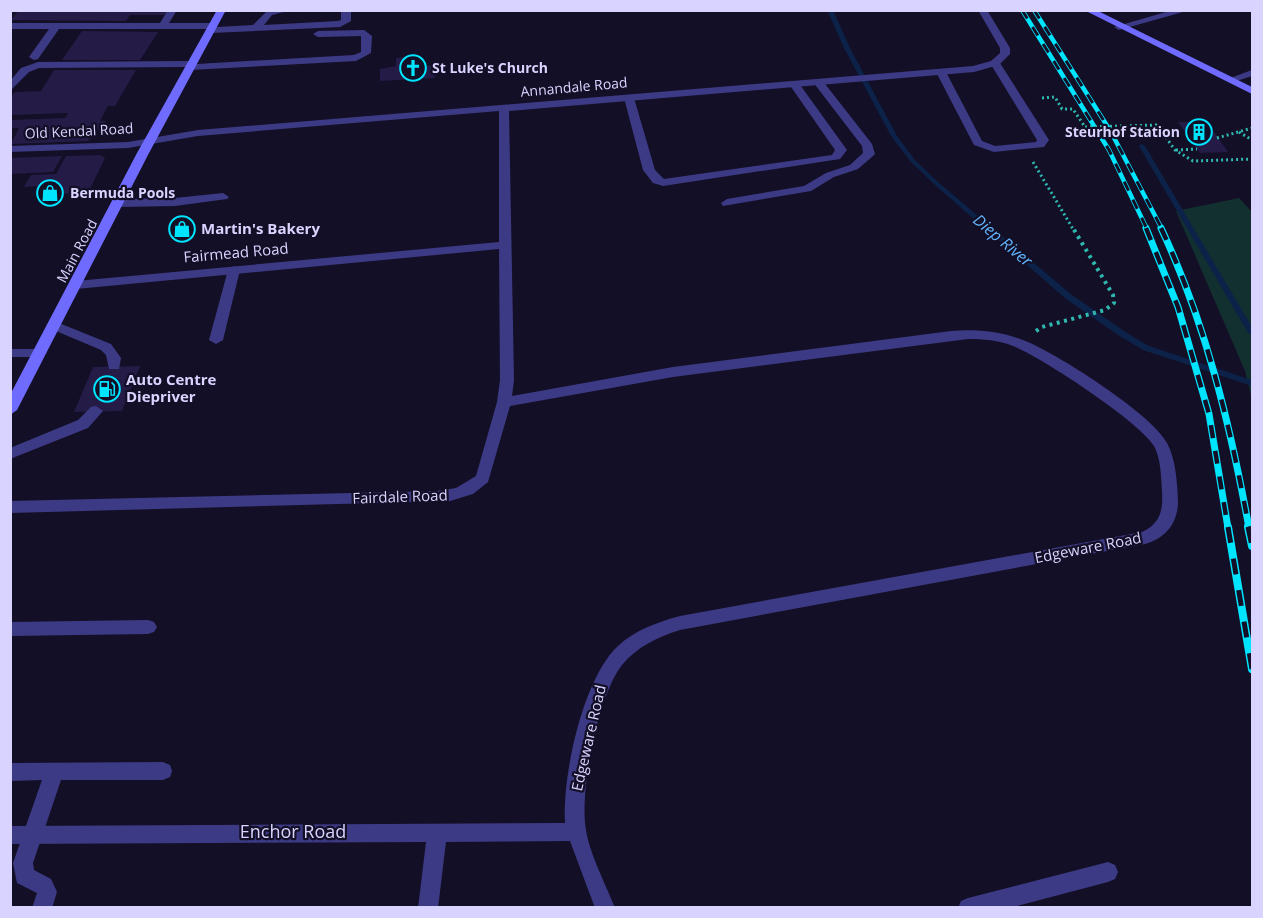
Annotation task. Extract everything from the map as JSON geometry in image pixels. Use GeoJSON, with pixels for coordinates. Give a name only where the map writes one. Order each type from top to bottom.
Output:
{"type":"FeatureCollection","features":[{"type":"Feature","properties":{"kind":"main road","name":"Main Road"},"geometry":{"type":"LineString","coordinates":[[10,410],[149,142],[222,10]]}},
{"type":"Feature","properties":{"kind":"main road"},"geometry":{"type":"LineString","coordinates":[[1088,10],[1252,91]]}},
{"type":"Feature","properties":{"kind":"street"},"geometry":{"type":"LineString","coordinates":[[162,27],[173,10]]}},
{"type":"Feature","properties":{"kind":"street"},"geometry":{"type":"LineString","coordinates":[[256,28],[269,13],[286,10]]}},
{"type":"Feature","properties":{"kind":"street"},"geometry":{"type":"LineString","coordinates":[[10,26],[256,28],[340,24],[346,21],[346,10]]}},
{"type":"Feature","properties":{"kind":"street"},"geometry":{"type":"LineString","coordinates":[[940,72],[978,143],[993,149],[1040,145],[1043,140],[998,61],[1005,54],[1005,48],[982,10]]}},
{"type":"Feature","properties":{"kind":"street"},"geometry":{"type":"LineString","coordinates":[[1119,27],[1186,10]]}},
{"type":"Feature","properties":{"kind":"street"},"geometry":{"type":"LineString","coordinates":[[10,88],[33,62],[55,27]]}},
{"type":"Feature","properties":{"kind":"street"},"geometry":{"type":"LineString","coordinates":[[33,62],[191,65],[356,58],[366,53],[367,36],[364,33],[318,34]]}},
{"type":"Feature","properties":{"kind":"street","name":"Annandale Road"},"geometry":{"type":"LineString","coordinates":[[149,142],[177,135],[974,69],[998,61]]}},
{"type":"Feature","properties":{"kind":"street"},"geometry":{"type":"LineString","coordinates":[[1230,80],[1252,74]]}},
{"type":"Feature","properties":{"kind":"street"},"geometry":{"type":"LineString","coordinates":[[727,203],[807,189],[830,175],[854,167],[867,158],[870,150],[868,146],[818,82]]}},
{"type":"Feature","properties":{"kind":"street"},"geometry":{"type":"LineString","coordinates":[[629,98],[649,170],[657,181],[663,183],[836,157],[841,150],[794,84]]}},
{"type":"Feature","properties":{"kind":"street","name":"Fairdale Road"},"geometry":{"type":"LineString","coordinates":[[10,507],[452,496],[467,491],[483,478],[504,402],[507,380],[504,108]]}},
{"type":"Feature","properties":{"kind":"street","name":"Old Kendal Road"},"geometry":{"type":"LineString","coordinates":[[10,149],[118,146],[149,142]]}},
{"type":"Feature","properties":{"kind":"street"},"geometry":{"type":"LineString","coordinates":[[118,203],[175,202],[223,197]]}},
{"type":"Feature","properties":{"kind":"street","name":"Fairmead Road"},"geometry":{"type":"LineString","coordinates":[[76,285],[506,245]]}},
{"type":"Feature","properties":{"kind":"street"},"geometry":{"type":"LineString","coordinates":[[216,340],[234,270]]}},
{"type":"Feature","properties":{"kind":"street"},"geometry":{"type":"LineString","coordinates":[[54,325],[106,347],[115,358],[114,366]]}},
{"type":"Feature","properties":{"kind":"street","name":"Edgeware Road"},"geometry":{"type":"LineString","coordinates":[[504,402],[673,372],[951,335],[981,334],[1018,343],[1047,357],[1155,436],[1163,450],[1170,501],[1168,519],[1160,530],[1145,538],[680,623],[646,633],[631,643],[609,667],[602,682],[574,790],[576,832],[605,908]]}},
{"type":"Feature","properties":{"kind":"street"},"geometry":{"type":"LineString","coordinates":[[10,353],[40,353]]}},
{"type":"Feature","properties":{"kind":"street"},"geometry":{"type":"LineString","coordinates":[[10,454],[67,432],[91,418],[96,411]]}},
{"type":"Feature","properties":{"kind":"street"},"geometry":{"type":"LineString","coordinates":[[10,629],[148,627]]}},
{"type":"Feature","properties":{"kind":"street"},"geometry":{"type":"LineString","coordinates":[[10,772],[163,771]]}},
{"type":"Feature","properties":{"kind":"street"},"geometry":{"type":"LineString","coordinates":[[42,908],[46,892],[44,886],[29,879],[22,870],[54,772]]}},
{"type":"Feature","properties":{"kind":"street"},"geometry":{"type":"LineString","coordinates":[[428,908],[437,831]]}},
{"type":"Feature","properties":{"kind":"street","name":"Enchor Road"},"geometry":{"type":"LineString","coordinates":[[10,834],[576,832]]}},
{"type":"Feature","properties":{"kind":"street"},"geometry":{"type":"LineString","coordinates":[[968,908],[1108,872]]}},
{"type":"Feature","properties":{"kind":"path"},"geometry":{"type":"LineString","coordinates":[[1055,98],[1062,110],[1073,109],[1084,127],[1157,125],[1175,150],[1193,161],[1252,159]]}},
{"type":"Feature","properties":{"kind":"path"},"geometry":{"type":"LineString","coordinates":[[1217,138],[1252,128]]}},
{"type":"Feature","properties":{"kind":"path"},"geometry":{"type":"LineString","coordinates":[[1239,132],[1252,140]]}},
{"type":"Feature","properties":{"kind":"path"},"geometry":{"type":"LineString","coordinates":[[1018,343],[1042,327],[1106,310],[1114,303],[1113,295],[1025,147]]}},
{"type":"Feature","properties":{"kind":"path"},"geometry":{"type":"LineString","coordinates":[[1175,150],[1197,149]]}},
{"type":"Feature","properties":{"kind":"green space"},"geometry":{"type":"Polygon","coordinates":[[[1239,198],[1252,212],[1252,399],[1245,371],[1176,211],[1239,198]]]}},
{"type":"Feature","properties":{"kind":"building"},"geometry":{"type":"Polygon","coordinates":[[[19,10],[170,10],[167,15],[130,15],[126,21],[11,20],[19,10]]]}},
{"type":"Feature","properties":{"kind":"building"},"geometry":{"type":"Polygon","coordinates":[[[82,31],[158,32],[140,60],[62,60],[82,31]]]}},
{"type":"Feature","properties":{"kind":"building","name":"St Luke's Church"},"geometry":{"type":"Polygon","coordinates":[[[420,56],[420,65],[434,66],[435,78],[380,81],[380,69],[396,66],[396,58],[420,56]]]}},
{"type":"Feature","properties":{"kind":"building"},"geometry":{"type":"Polygon","coordinates":[[[54,70],[136,70],[115,106],[108,106],[100,121],[106,121],[102,129],[94,130],[88,141],[11,144],[19,128],[10,128],[10,120],[65,118],[68,113],[10,115],[10,98],[15,92],[41,91],[54,70]]]}},
{"type":"Feature","properties":{"kind":"building","name":"Steurhof Station"},"geometry":{"type":"Polygon","coordinates":[[[1178,122],[1207,122],[1228,152],[1200,153],[1178,122]]]}},
{"type":"Feature","properties":{"kind":"building"},"geometry":{"type":"Polygon","coordinates":[[[100,155],[105,158],[88,193],[39,194],[43,186],[24,187],[31,175],[56,174],[66,156],[100,155]]]}},
{"type":"Feature","properties":{"kind":"building"},"geometry":{"type":"Polygon","coordinates":[[[62,156],[53,172],[10,174],[10,158],[62,156]]]}},
{"type":"Feature","properties":{"kind":"building","name":"Auto Centre Diepriver"},"geometry":{"type":"Polygon","coordinates":[[[140,366],[122,411],[74,412],[93,367],[140,366]]]}},
{"type":"Feature","properties":{"kind":"waterway","name":"Diep River"},"geometry":{"type":"LineString","coordinates":[[830,10],[847,48],[894,136],[913,161],[937,184],[1069,297],[1124,335],[1146,348],[1252,383]]}},
{"type":"Feature","properties":{"kind":"waterway"},"geometry":{"type":"LineString","coordinates":[[1142,146],[1252,333]]}},
{"type":"Feature","properties":{"kind":"railway"},"geometry":{"type":"LineString","coordinates":[[1022,10],[1109,150],[1147,229]]}},
{"type":"Feature","properties":{"kind":"railway"},"geometry":{"type":"LineString","coordinates":[[1034,10],[1111,132],[1162,229]]}},
{"type":"Feature","properties":{"kind":"railway"},"geometry":{"type":"LineString","coordinates":[[1146,228],[1178,307],[1209,414],[1228,528]]}},
{"type":"Feature","properties":{"kind":"railway"},"geometry":{"type":"LineString","coordinates":[[1161,228],[1191,301],[1215,375],[1234,451],[1249,528]]}},
{"type":"Feature","properties":{"kind":"railway"},"geometry":{"type":"LineString","coordinates":[[1228,527],[1252,669]]}},
{"type":"Feature","properties":{"kind":"railway"},"geometry":{"type":"LineString","coordinates":[[1248,527],[1252,546]]}},
{"type":"Feature","properties":{"kind":"place","name":"St Luke's Church"},"geometry":{"type":"Point","coordinates":[413,68]}},
{"type":"Feature","properties":{"kind":"place","name":"Steurhof Station"},"geometry":{"type":"Point","coordinates":[1199,132]}},
{"type":"Feature","properties":{"kind":"place","name":"Bermuda Pools"},"geometry":{"type":"Point","coordinates":[50,193]}},
{"type":"Feature","properties":{"kind":"place","name":"Martin's Bakery"},"geometry":{"type":"Point","coordinates":[182,229]}},
{"type":"Feature","properties":{"kind":"place","name":"Auto Centre Diepriver"},"geometry":{"type":"Point","coordinates":[107,389]}}]}
